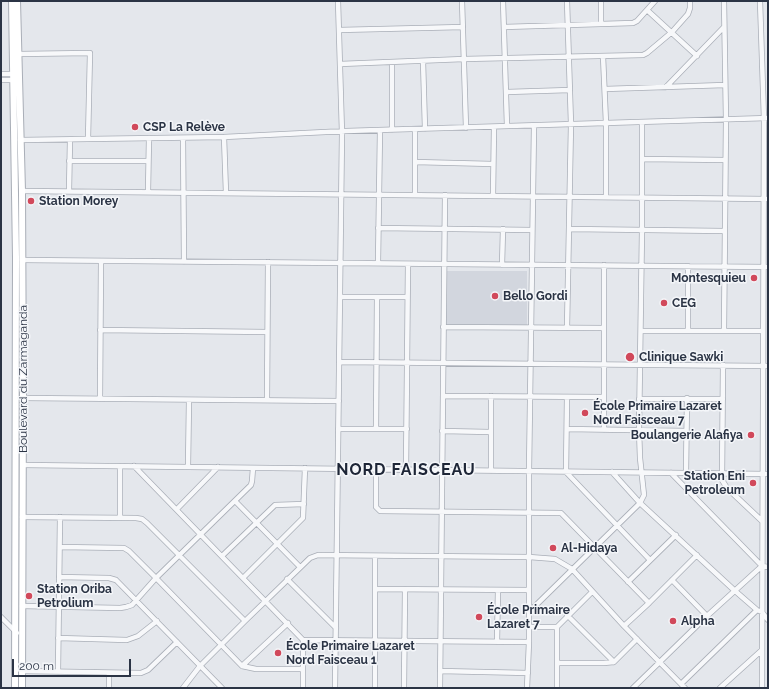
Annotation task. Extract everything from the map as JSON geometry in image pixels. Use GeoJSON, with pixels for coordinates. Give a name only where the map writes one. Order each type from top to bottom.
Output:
{"type":"FeatureCollection","features":[{"type":"Feature","properties":{"kind":"main road"},"geometry":{"type":"LineString","coordinates":[[12,1],[17,76]]}},
{"type":"Feature","properties":{"kind":"main road"},"geometry":{"type":"LineString","coordinates":[[17,76],[19,54],[18,1]]}},
{"type":"Feature","properties":{"kind":"main road","name":"Boulevard du Zarmaganda"},"geometry":{"type":"LineString","coordinates":[[17,76],[22,191],[22,688]]}},
{"type":"Feature","properties":{"kind":"main road","name":"Boulevard du Zarmaganda"},"geometry":{"type":"LineString","coordinates":[[15,688],[17,76]]}},
{"type":"Feature","properties":{"kind":"street"},"geometry":{"type":"LineString","coordinates":[[335,688],[342,131],[338,1]]}},
{"type":"Feature","properties":{"kind":"street"},"geometry":{"type":"LineString","coordinates":[[462,1],[466,128]]}},
{"type":"Feature","properties":{"kind":"street"},"geometry":{"type":"LineString","coordinates":[[503,1],[507,126]]}},
{"type":"Feature","properties":{"kind":"street"},"geometry":{"type":"LineString","coordinates":[[567,1],[571,124],[567,328]]}},
{"type":"Feature","properties":{"kind":"street"},"geometry":{"type":"LineString","coordinates":[[601,1],[601,24]]}},
{"type":"Feature","properties":{"kind":"street"},"geometry":{"type":"LineString","coordinates":[[504,28],[635,22],[655,1]]}},
{"type":"Feature","properties":{"kind":"street"},"geometry":{"type":"LineString","coordinates":[[340,64],[645,54],[672,32],[688,14],[690,1]]}},
{"type":"Feature","properties":{"kind":"street"},"geometry":{"type":"LineString","coordinates":[[724,1],[726,120],[724,330]]}},
{"type":"Feature","properties":{"kind":"street"},"geometry":{"type":"LineString","coordinates":[[760,1],[766,118],[766,267],[763,331],[766,366],[765,510],[762,521],[762,688]]}},
{"type":"Feature","properties":{"kind":"street"},"geometry":{"type":"LineString","coordinates":[[647,10],[697,56]]}},
{"type":"Feature","properties":{"kind":"street"},"geometry":{"type":"LineString","coordinates":[[339,30],[463,27]]}},
{"type":"Feature","properties":{"kind":"street"},"geometry":{"type":"LineString","coordinates":[[666,87],[724,28]]}},
{"type":"Feature","properties":{"kind":"street"},"geometry":{"type":"LineString","coordinates":[[19,54],[90,53],[88,139]]}},
{"type":"Feature","properties":{"kind":"street"},"geometry":{"type":"LineString","coordinates":[[603,56],[606,123],[606,197]]}},
{"type":"Feature","properties":{"kind":"street"},"geometry":{"type":"LineString","coordinates":[[423,61],[426,129]]}},
{"type":"Feature","properties":{"kind":"street"},"geometry":{"type":"LineString","coordinates":[[392,63],[392,130]]}},
{"type":"Feature","properties":{"kind":"street"},"geometry":{"type":"LineString","coordinates":[[1,74],[17,76]]}},
{"type":"Feature","properties":{"kind":"street"},"geometry":{"type":"LineString","coordinates":[[1,80],[17,76]]}},
{"type":"Feature","properties":{"kind":"street"},"geometry":{"type":"LineString","coordinates":[[605,89],[725,85]]}},
{"type":"Feature","properties":{"kind":"street"},"geometry":{"type":"LineString","coordinates":[[507,92],[570,90]]}},
{"type":"Feature","properties":{"kind":"street"},"geometry":{"type":"LineString","coordinates":[[20,140],[224,137],[342,131],[766,118]]}},
{"type":"Feature","properties":{"kind":"street"},"geometry":{"type":"LineString","coordinates":[[529,612],[640,502],[644,495],[639,430],[642,266],[642,122]]}},
{"type":"Feature","properties":{"kind":"street"},"geometry":{"type":"LineString","coordinates":[[527,688],[529,642],[529,471],[534,126]]}},
{"type":"Feature","properties":{"kind":"street"},"geometry":{"type":"LineString","coordinates":[[493,196],[494,127]]}},
{"type":"Feature","properties":{"kind":"street"},"geometry":{"type":"LineString","coordinates":[[415,129],[415,195]]}},
{"type":"Feature","properties":{"kind":"street"},"geometry":{"type":"LineString","coordinates":[[378,263],[380,130]]}},
{"type":"Feature","properties":{"kind":"street"},"geometry":{"type":"LineString","coordinates":[[224,137],[226,193]]}},
{"type":"Feature","properties":{"kind":"street"},"geometry":{"type":"LineString","coordinates":[[148,138],[148,192]]}},
{"type":"Feature","properties":{"kind":"street"},"geometry":{"type":"LineString","coordinates":[[183,138],[184,262]]}},
{"type":"Feature","properties":{"kind":"street"},"geometry":{"type":"LineString","coordinates":[[69,191],[70,140]]}},
{"type":"Feature","properties":{"kind":"street"},"geometry":{"type":"LineString","coordinates":[[643,159],[725,160]]}},
{"type":"Feature","properties":{"kind":"street"},"geometry":{"type":"LineString","coordinates":[[70,161],[148,160]]}},
{"type":"Feature","properties":{"kind":"street"},"geometry":{"type":"LineString","coordinates":[[415,162],[493,164]]}},
{"type":"Feature","properties":{"kind":"street"},"geometry":{"type":"LineString","coordinates":[[22,191],[766,199]]}},
{"type":"Feature","properties":{"kind":"street"},"geometry":{"type":"LineString","coordinates":[[440,688],[445,195]]}},
{"type":"Feature","properties":{"kind":"street"},"geometry":{"type":"LineString","coordinates":[[378,228],[532,230]]}},
{"type":"Feature","properties":{"kind":"street"},"geometry":{"type":"LineString","coordinates":[[502,265],[503,229]]}},
{"type":"Feature","properties":{"kind":"street"},"geometry":{"type":"LineString","coordinates":[[570,229],[724,231]]}},
{"type":"Feature","properties":{"kind":"street"},"geometry":{"type":"LineString","coordinates":[[22,260],[766,267]]}},
{"type":"Feature","properties":{"kind":"street"},"geometry":{"type":"LineString","coordinates":[[100,399],[101,261]]}},
{"type":"Feature","properties":{"kind":"street"},"geometry":{"type":"LineString","coordinates":[[267,400],[268,262]]}},
{"type":"Feature","properties":{"kind":"street"},"geometry":{"type":"LineString","coordinates":[[406,470],[408,264]]}},
{"type":"Feature","properties":{"kind":"street"},"geometry":{"type":"LineString","coordinates":[[604,266],[604,430]]}},
{"type":"Feature","properties":{"kind":"street"},"geometry":{"type":"LineString","coordinates":[[688,266],[688,330]]}},
{"type":"Feature","properties":{"kind":"street"},"geometry":{"type":"LineString","coordinates":[[340,297],[407,297]]}},
{"type":"Feature","properties":{"kind":"street"},"geometry":{"type":"LineString","coordinates":[[376,429],[377,297]]}},
{"type":"Feature","properties":{"kind":"street"},"geometry":{"type":"LineString","coordinates":[[443,327],[604,328]]}},
{"type":"Feature","properties":{"kind":"street"},"geometry":{"type":"LineString","coordinates":[[100,330],[267,332]]}},
{"type":"Feature","properties":{"kind":"street"},"geometry":{"type":"LineString","coordinates":[[641,331],[763,331]]}},
{"type":"Feature","properties":{"kind":"street"},"geometry":{"type":"LineString","coordinates":[[339,362],[766,366]]}},
{"type":"Feature","properties":{"kind":"street"},"geometry":{"type":"LineString","coordinates":[[723,365],[722,480],[724,484],[762,521]]}},
{"type":"Feature","properties":{"kind":"street"},"geometry":{"type":"LineString","coordinates":[[442,396],[604,397]]}},
{"type":"Feature","properties":{"kind":"street"},"geometry":{"type":"LineString","coordinates":[[490,471],[491,396]]}},
{"type":"Feature","properties":{"kind":"street"},"geometry":{"type":"LineString","coordinates":[[567,397],[566,472],[618,524],[650,560]]}},
{"type":"Feature","properties":{"kind":"street"},"geometry":{"type":"LineString","coordinates":[[23,398],[339,401]]}},
{"type":"Feature","properties":{"kind":"street"},"geometry":{"type":"LineString","coordinates":[[686,473],[687,398]]}},
{"type":"Feature","properties":{"kind":"street"},"geometry":{"type":"LineString","coordinates":[[639,399],[723,399]]}},
{"type":"Feature","properties":{"kind":"street"},"geometry":{"type":"LineString","coordinates":[[188,467],[189,400]]}},
{"type":"Feature","properties":{"kind":"street"},"geometry":{"type":"LineString","coordinates":[[338,429],[406,429]]}},
{"type":"Feature","properties":{"kind":"street"},"geometry":{"type":"LineString","coordinates":[[567,429],[686,431]]}},
{"type":"Feature","properties":{"kind":"street"},"geometry":{"type":"LineString","coordinates":[[442,431],[490,432]]}},
{"type":"Feature","properties":{"kind":"street"},"geometry":{"type":"LineString","coordinates":[[22,465],[765,474]]}},
{"type":"Feature","properties":{"kind":"street"},"geometry":{"type":"LineString","coordinates":[[120,466],[120,518]]}},
{"type":"Feature","properties":{"kind":"street"},"geometry":{"type":"LineString","coordinates":[[134,466],[303,640],[303,688]]}},
{"type":"Feature","properties":{"kind":"street"},"geometry":{"type":"LineString","coordinates":[[176,510],[218,467]]}},
{"type":"Feature","properties":{"kind":"street"},"geometry":{"type":"LineString","coordinates":[[22,606],[126,607],[132,605],[156,578],[251,486],[253,468]]}},
{"type":"Feature","properties":{"kind":"street"},"geometry":{"type":"LineString","coordinates":[[243,578],[301,521],[304,515],[305,468]]}},
{"type":"Feature","properties":{"kind":"street"},"geometry":{"type":"LineString","coordinates":[[376,469],[376,507],[377,510],[380,511],[561,513],[649,603]]}},
{"type":"Feature","properties":{"kind":"street"},"geometry":{"type":"LineString","coordinates":[[612,472],[640,502],[734,590],[757,610],[762,612],[768,620]]}},
{"type":"Feature","properties":{"kind":"street"},"geometry":{"type":"LineString","coordinates":[[671,473],[762,566],[768,567]]}},
{"type":"Feature","properties":{"kind":"street"},"geometry":{"type":"LineString","coordinates":[[235,501],[300,567]]}},
{"type":"Feature","properties":{"kind":"street"},"geometry":{"type":"LineString","coordinates":[[222,556],[275,505],[304,504]]}},
{"type":"Feature","properties":{"kind":"street"},"geometry":{"type":"LineString","coordinates":[[22,517],[142,519],[245,621]]}},
{"type":"Feature","properties":{"kind":"street"},"geometry":{"type":"LineString","coordinates":[[58,672],[60,517]]}},
{"type":"Feature","properties":{"kind":"street"},"geometry":{"type":"LineString","coordinates":[[628,582],[676,535]]}},
{"type":"Feature","properties":{"kind":"street"},"geometry":{"type":"LineString","coordinates":[[762,536],[768,536]]}},
{"type":"Feature","properties":{"kind":"street"},"geometry":{"type":"LineString","coordinates":[[60,547],[124,548],[129,551],[242,666],[256,669],[302,670]]}},
{"type":"Feature","properties":{"kind":"street"},"geometry":{"type":"LineString","coordinates":[[624,626],[697,554]]}},
{"type":"Feature","properties":{"kind":"street"},"geometry":{"type":"LineString","coordinates":[[183,688],[200,666],[300,567],[313,556],[337,555],[529,557],[555,559],[572,569],[624,626],[685,688]]}},
{"type":"Feature","properties":{"kind":"street"},"geometry":{"type":"LineString","coordinates":[[374,688],[375,556]]}},
{"type":"Feature","properties":{"kind":"street"},"geometry":{"type":"LineString","coordinates":[[633,688],[734,590],[762,566]]}},
{"type":"Feature","properties":{"kind":"street"},"geometry":{"type":"LineString","coordinates":[[59,577],[113,579],[136,600],[222,688]]}},
{"type":"Feature","properties":{"kind":"street"},"geometry":{"type":"LineString","coordinates":[[287,580],[336,628]]}},
{"type":"Feature","properties":{"kind":"street"},"geometry":{"type":"LineString","coordinates":[[672,580],[707,616]]}},
{"type":"Feature","properties":{"kind":"street"},"geometry":{"type":"LineString","coordinates":[[375,589],[529,590]]}},
{"type":"Feature","properties":{"kind":"street"},"geometry":{"type":"LineString","coordinates":[[404,688],[405,589]]}},
{"type":"Feature","properties":{"kind":"street"},"geometry":{"type":"LineString","coordinates":[[497,642],[498,590]]}},
{"type":"Feature","properties":{"kind":"street"},"geometry":{"type":"LineString","coordinates":[[557,688],[557,627],[567,615],[592,592]]}},
{"type":"Feature","properties":{"kind":"street"},"geometry":{"type":"LineString","coordinates":[[762,599],[768,599]]}},
{"type":"Feature","properties":{"kind":"street"},"geometry":{"type":"LineString","coordinates":[[681,684],[757,610]]}},
{"type":"Feature","properties":{"kind":"street"},"geometry":{"type":"LineString","coordinates":[[567,615],[614,662]]}},
{"type":"Feature","properties":{"kind":"street"},"geometry":{"type":"LineString","coordinates":[[1,617],[21,637]]}},
{"type":"Feature","properties":{"kind":"street"},"geometry":{"type":"LineString","coordinates":[[58,638],[127,640],[138,636],[157,621]]}},
{"type":"Feature","properties":{"kind":"street"},"geometry":{"type":"LineString","coordinates":[[242,666],[288,623]]}},
{"type":"Feature","properties":{"kind":"street"},"geometry":{"type":"LineString","coordinates":[[529,627],[557,627]]}},
{"type":"Feature","properties":{"kind":"street"},"geometry":{"type":"LineString","coordinates":[[557,663],[614,662],[637,639]]}},
{"type":"Feature","properties":{"kind":"street"},"geometry":{"type":"LineString","coordinates":[[303,640],[529,642]]}},
{"type":"Feature","properties":{"kind":"street"},"geometry":{"type":"LineString","coordinates":[[22,671],[109,673],[146,672],[177,642]]}},
{"type":"Feature","properties":{"kind":"street"},"geometry":{"type":"LineString","coordinates":[[720,688],[762,650]]}},
{"type":"Feature","properties":{"kind":"street"},"geometry":{"type":"LineString","coordinates":[[440,671],[528,673]]}},
{"type":"Feature","properties":{"kind":"street"},"geometry":{"type":"LineString","coordinates":[[109,673],[109,688]]}},
{"type":"Feature","properties":{"kind":"shaded area"},"geometry":{"type":"Polygon","coordinates":[[[447,271],[527,271],[527,325],[446,325],[447,271]]]}},
{"type":"Feature","properties":{"kind":"place","name":"CSP La Relève"},"geometry":{"type":"Point","coordinates":[135,127]}},
{"type":"Feature","properties":{"kind":"place","name":"Station Morey"},"geometry":{"type":"Point","coordinates":[31,201]}},
{"type":"Feature","properties":{"kind":"place","name":"Montesquieu"},"geometry":{"type":"Point","coordinates":[754,278]}},
{"type":"Feature","properties":{"kind":"place","name":"Bello Gordi"},"geometry":{"type":"Point","coordinates":[495,296]}},
{"type":"Feature","properties":{"kind":"place","name":"CEG"},"geometry":{"type":"Point","coordinates":[664,303]}},
{"type":"Feature","properties":{"kind":"place","name":"Clinique Sawki"},"geometry":{"type":"Point","coordinates":[630,357]}},
{"type":"Feature","properties":{"kind":"place","name":"École Primaire Lazaret Nord Faisceau 7"},"geometry":{"type":"Point","coordinates":[585,413]}},
{"type":"Feature","properties":{"kind":"place","name":"Boulangerie Alafiya"},"geometry":{"type":"Point","coordinates":[751,435]}},
{"type":"Feature","properties":{"kind":"place","name":"Station Eni Petroleum"},"geometry":{"type":"Point","coordinates":[753,483]}},
{"type":"Feature","properties":{"kind":"place","name":"Al-Hidaya"},"geometry":{"type":"Point","coordinates":[553,548]}},
{"type":"Feature","properties":{"kind":"place","name":"Station Oriba Petrolium"},"geometry":{"type":"Point","coordinates":[29,596]}},
{"type":"Feature","properties":{"kind":"place","name":"École Primaire Lazaret 7"},"geometry":{"type":"Point","coordinates":[479,617]}},
{"type":"Feature","properties":{"kind":"place","name":"Alpha"},"geometry":{"type":"Point","coordinates":[673,621]}},
{"type":"Feature","properties":{"kind":"place","name":"École Primaire Lazaret Nord Faisceau 1"},"geometry":{"type":"Point","coordinates":[278,653]}},
{"type":"Feature","properties":{"kind":"district","name":"NORD FAISCEAU"},"geometry":{"type":"Point","coordinates":[406,470]}}]}
